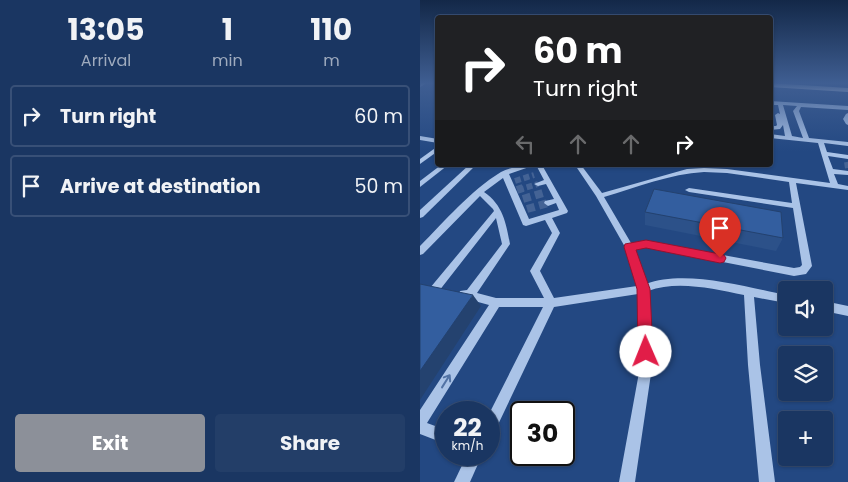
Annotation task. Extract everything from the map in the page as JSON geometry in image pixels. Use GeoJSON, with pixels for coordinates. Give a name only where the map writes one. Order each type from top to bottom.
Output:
{"type":"FeatureCollection","features":[{"type":"Feature","properties":{"kind":"street"},"geometry":{"type":"LineString","coordinates":[[776,105],[789,138]]}},
{"type":"Feature","properties":{"kind":"street"},"geometry":{"type":"LineString","coordinates":[[773,129],[778,128],[780,125],[776,105]]}},
{"type":"Feature","properties":{"kind":"street"},"geometry":{"type":"LineString","coordinates":[[800,105],[796,111],[807,140]]}},
{"type":"Feature","properties":{"kind":"street"},"geometry":{"type":"LineString","coordinates":[[808,105],[848,108]]}},
{"type":"Feature","properties":{"kind":"street"},"geometry":{"type":"LineString","coordinates":[[848,115],[846,119],[848,122]]}},
{"type":"Feature","properties":{"kind":"street"},"geometry":{"type":"LineString","coordinates":[[773,129],[780,130],[786,127]]}},
{"type":"Feature","properties":{"kind":"street"},"geometry":{"type":"LineString","coordinates":[[773,136],[848,144]]}},
{"type":"Feature","properties":{"kind":"street"},"geometry":{"type":"LineString","coordinates":[[421,139],[435,141]]}},
{"type":"Feature","properties":{"kind":"street"},"geometry":{"type":"LineString","coordinates":[[820,142],[834,186]]}},
{"type":"Feature","properties":{"kind":"street"},"geometry":{"type":"LineString","coordinates":[[420,162],[435,150]]}},
{"type":"Feature","properties":{"kind":"street"},"geometry":{"type":"LineString","coordinates":[[824,153],[847,158]]}},
{"type":"Feature","properties":{"kind":"street"},"geometry":{"type":"LineString","coordinates":[[420,185],[442,167]]}},
{"type":"Feature","properties":{"kind":"street"},"geometry":{"type":"LineString","coordinates":[[420,215],[471,167]]}},
{"type":"Feature","properties":{"kind":"street"},"geometry":{"type":"LineString","coordinates":[[420,252],[479,192],[505,173],[519,167]]}},
{"type":"Feature","properties":{"kind":"street"},"geometry":{"type":"LineString","coordinates":[[579,167],[600,196],[629,247],[644,289],[646,367],[627,482]]}},
{"type":"Feature","properties":{"kind":"street"},"geometry":{"type":"LineString","coordinates":[[505,173],[512,182],[520,200],[526,223],[564,211],[541,169],[534,175]]}},
{"type":"Feature","properties":{"kind":"street"},"geometry":{"type":"LineString","coordinates":[[829,170],[848,173]]}},
{"type":"Feature","properties":{"kind":"street"},"geometry":{"type":"LineString","coordinates":[[600,196],[687,172],[727,171],[848,188]]}},
{"type":"Feature","properties":{"kind":"street"},"geometry":{"type":"LineString","coordinates":[[629,247],[646,244],[794,272],[803,270],[807,266],[792,180]]}},
{"type":"Feature","properties":{"kind":"street"},"geometry":{"type":"LineString","coordinates":[[538,184],[548,181]]}},
{"type":"Feature","properties":{"kind":"street"},"geometry":{"type":"LineString","coordinates":[[543,193],[553,190]]}},
{"type":"Feature","properties":{"kind":"street"},"geometry":{"type":"LineString","coordinates":[[689,190],[796,206]]}},
{"type":"Feature","properties":{"kind":"street"},"geometry":{"type":"LineString","coordinates":[[469,296],[506,244],[498,210],[492,200],[479,192]]}},
{"type":"Feature","properties":{"kind":"street"},"geometry":{"type":"LineString","coordinates":[[548,203],[558,200]]}},
{"type":"Feature","properties":{"kind":"street"},"geometry":{"type":"LineString","coordinates":[[498,210],[439,289],[496,302],[551,302],[644,289],[659,283],[682,282],[708,284],[778,297]]}},
{"type":"Feature","properties":{"kind":"street"},"geometry":{"type":"LineString","coordinates":[[548,217],[556,234],[535,271],[551,302]]}},
{"type":"Feature","properties":{"kind":"street"},"geometry":{"type":"LineString","coordinates":[[749,292],[754,366],[767,482]]}},
{"type":"Feature","properties":{"kind":"street"},"geometry":{"type":"LineString","coordinates":[[420,422],[496,302]]}},
{"type":"Feature","properties":{"kind":"street"},"geometry":{"type":"LineString","coordinates":[[500,406],[551,302]]}},
{"type":"Feature","properties":{"kind":"street"},"geometry":{"type":"LineString","coordinates":[[833,308],[848,311]]}},
{"type":"Feature","properties":{"kind":"street"},"geometry":{"type":"LineString","coordinates":[[420,427],[435,433]]}},
{"type":"Feature","properties":{"kind":"street"},"geometry":{"type":"LineString","coordinates":[[462,482],[470,466]]}},
{"type":"Feature","properties":{"kind":"building"},"geometry":{"type":"Polygon","coordinates":[[[654,189],[781,212],[783,238],[645,212],[654,189]]]}},
{"type":"Feature","properties":{"kind":"building"},"geometry":{"type":"Polygon","coordinates":[[[420,284],[473,295],[420,371],[420,284]]]}},
{"type":"Feature","properties":{"kind":"tunnel"},"geometry":{"type":"LineString","coordinates":[[847,162],[848,168]]}},
{"type":"Feature","properties":{"kind":"tunnel"},"geometry":{"type":"LineString","coordinates":[[515,181],[534,175]]}},
{"type":"Feature","properties":{"kind":"tunnel"},"geometry":{"type":"LineString","coordinates":[[518,190],[538,184]]}},
{"type":"Feature","properties":{"kind":"tunnel"},"geometry":{"type":"LineString","coordinates":[[517,190],[523,188]]}},
{"type":"Feature","properties":{"kind":"tunnel"},"geometry":{"type":"LineString","coordinates":[[523,199],[543,193]]}},
{"type":"Feature","properties":{"kind":"tunnel"},"geometry":{"type":"LineString","coordinates":[[527,209],[548,203]]}},
{"type":"Feature","properties":{"kind":"route"},"geometry":{"type":"LineString","coordinates":[[646,352],[644,289],[629,247],[646,244],[720,258]]}}]}
